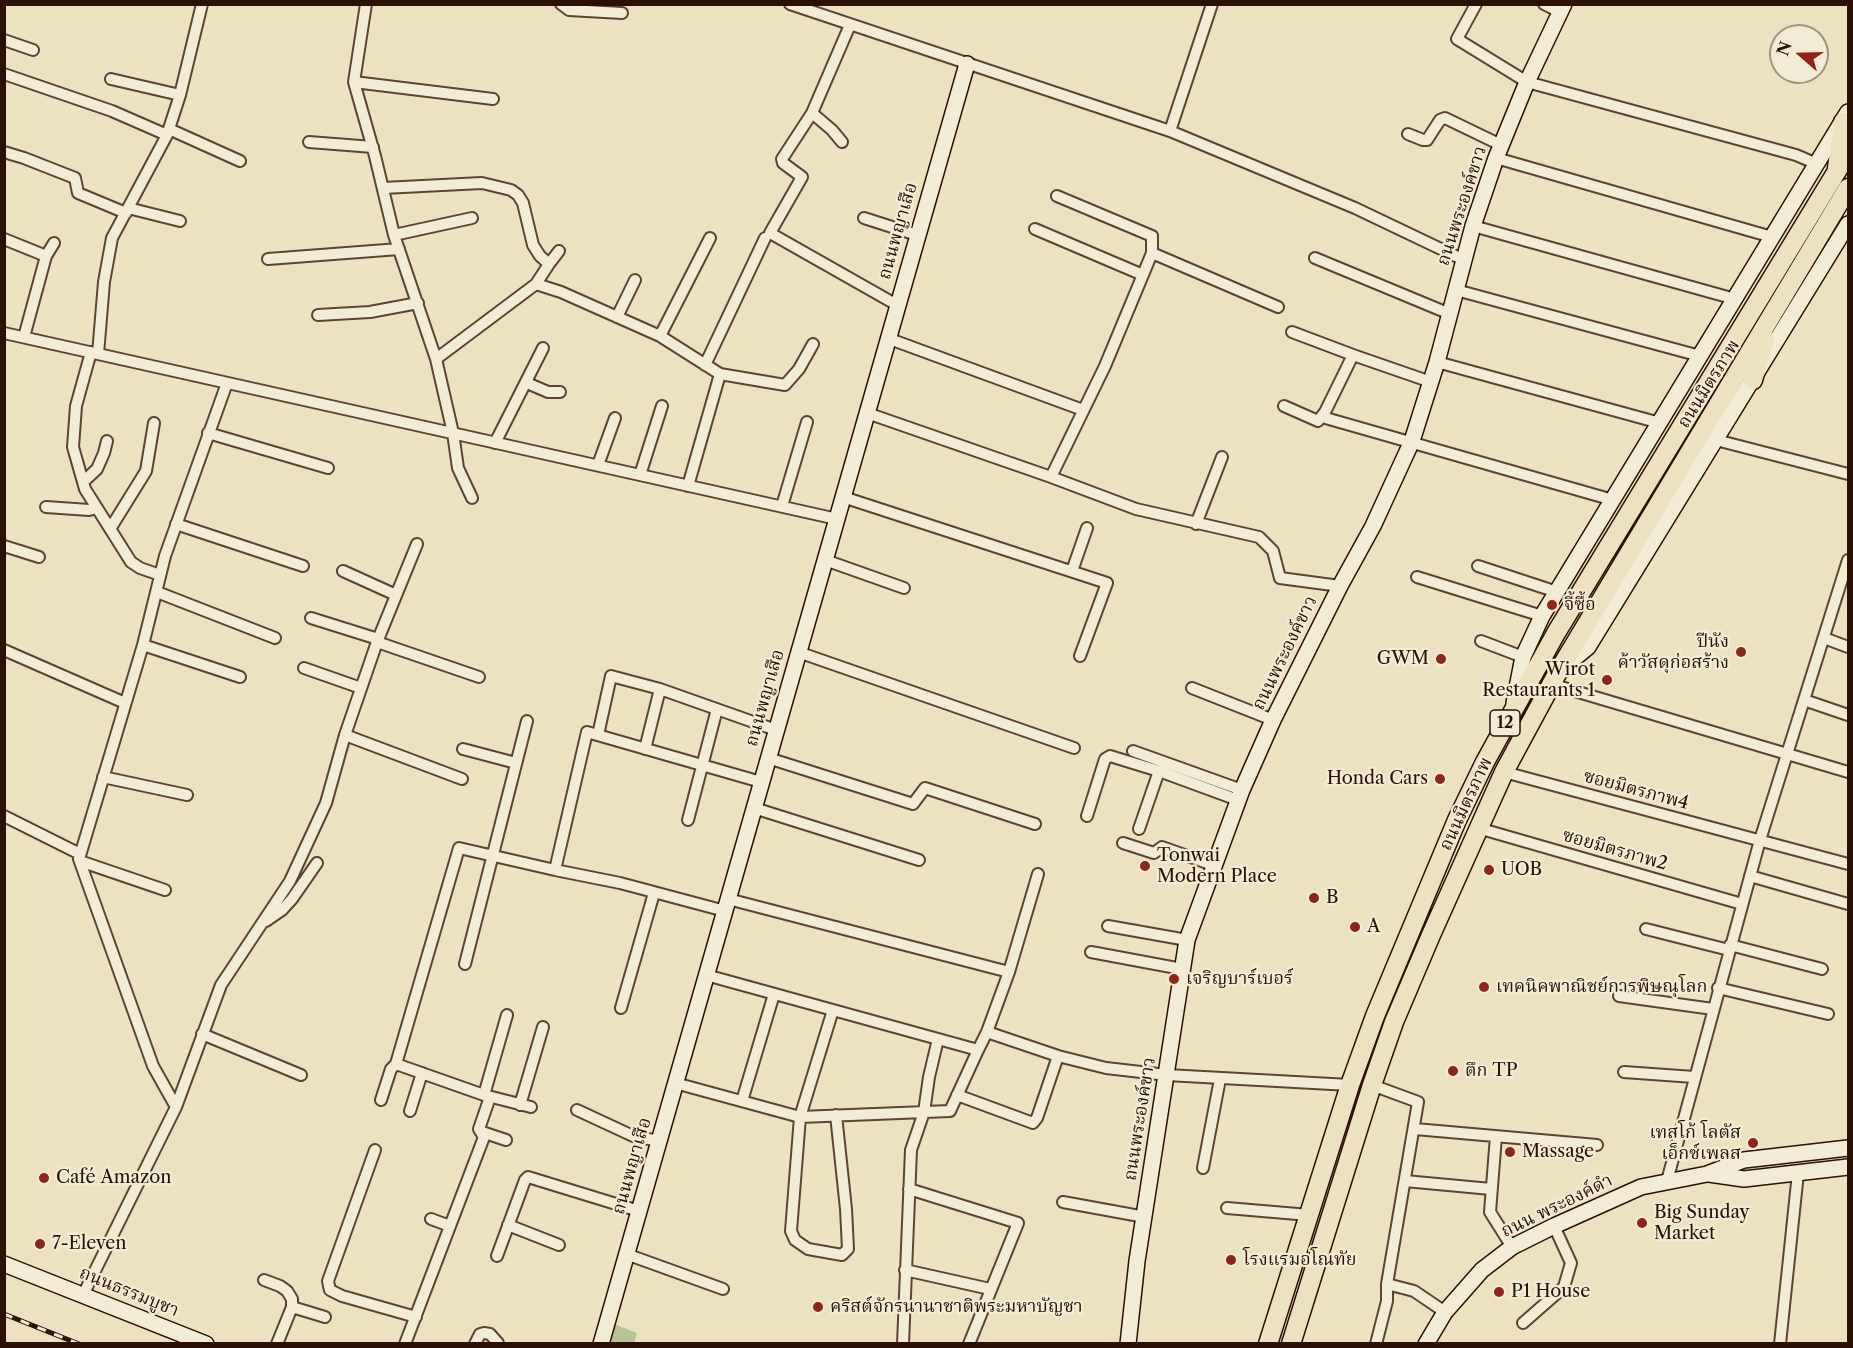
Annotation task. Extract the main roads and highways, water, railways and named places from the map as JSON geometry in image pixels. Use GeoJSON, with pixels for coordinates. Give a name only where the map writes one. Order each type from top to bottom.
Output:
{"type":"FeatureCollection","features":[{"type":"Feature","properties":{"kind":"main road"},"geometry":{"type":"LineString","coordinates":[[1840,184],[1846,117]]}},
{"type":"Feature","properties":{"kind":"main road","name":"ถนนมิตรภาพ"},"geometry":{"type":"LineString","coordinates":[[1291,1344],[1394,1022],[1504,772],[1554,678],[1840,184],[1848,153]]}},
{"type":"Feature","properties":{"kind":"main road"},"geometry":{"type":"LineString","coordinates":[[1753,380],[1765,310]]}},
{"type":"Feature","properties":{"kind":"main road","name":"ถนนมิตรภาพ"},"geometry":{"type":"LineString","coordinates":[[1268,1344],[1350,1085],[1457,820],[1513,709],[1556,633],[1765,310]]}},
{"type":"Feature","properties":{"kind":"railway"},"geometry":{"type":"LineString","coordinates":[[4,1314],[79,1344]]}},
{"type":"Feature","properties":{"kind":"place","name":"จี้ซื้อ"},"geometry":{"type":"Point","coordinates":[1552,605]}},
{"type":"Feature","properties":{"kind":"place","name":"ปีนัง ค้าวัสดุก่อสร้าง"},"geometry":{"type":"Point","coordinates":[1741,652]}},
{"type":"Feature","properties":{"kind":"place","name":"GWM"},"geometry":{"type":"Point","coordinates":[1441,659]}},
{"type":"Feature","properties":{"kind":"place","name":"Wirot Restaurants 1"},"geometry":{"type":"Point","coordinates":[1607,680]}},
{"type":"Feature","properties":{"kind":"place","name":"Honda Cars"},"geometry":{"type":"Point","coordinates":[1440,779]}},
{"type":"Feature","properties":{"kind":"place","name":"Tonwai Modern Place"},"geometry":{"type":"Point","coordinates":[1145,866]}},
{"type":"Feature","properties":{"kind":"place","name":"UOB"},"geometry":{"type":"Point","coordinates":[1489,870]}},
{"type":"Feature","properties":{"kind":"place","name":"B"},"geometry":{"type":"Point","coordinates":[1314,898]}},
{"type":"Feature","properties":{"kind":"place","name":"A"},"geometry":{"type":"Point","coordinates":[1355,927]}},
{"type":"Feature","properties":{"kind":"place","name":"เจริญบาร์เบอร์"},"geometry":{"type":"Point","coordinates":[1174,979]}},
{"type":"Feature","properties":{"kind":"place","name":"เทคนิคพาณิชย์การพิษณุโลก"},"geometry":{"type":"Point","coordinates":[1484,987]}},
{"type":"Feature","properties":{"kind":"place","name":"ตึก TP"},"geometry":{"type":"Point","coordinates":[1453,1071]}},
{"type":"Feature","properties":{"kind":"place","name":"เทสโก้ โลตัส เอ็กซ์เพลส"},"geometry":{"type":"Point","coordinates":[1753,1143]}},
{"type":"Feature","properties":{"kind":"place","name":"Massage"},"geometry":{"type":"Point","coordinates":[1510,1152]}},
{"type":"Feature","properties":{"kind":"place","name":"Café Amazon"},"geometry":{"type":"Point","coordinates":[44,1178]}},
{"type":"Feature","properties":{"kind":"place","name":"Big Sunday Market"},"geometry":{"type":"Point","coordinates":[1642,1223]}},
{"type":"Feature","properties":{"kind":"place","name":"7-Eleven"},"geometry":{"type":"Point","coordinates":[40,1244]}},
{"type":"Feature","properties":{"kind":"place","name":"โรงแรมอโณทัย"},"geometry":{"type":"Point","coordinates":[1231,1260]}},
{"type":"Feature","properties":{"kind":"place","name":"P1 House"},"geometry":{"type":"Point","coordinates":[1499,1292]}},
{"type":"Feature","properties":{"kind":"place","name":"คริสต์จักรนานาชาติพระมหาบัญชา"},"geometry":{"type":"Point","coordinates":[818,1307]}}]}
